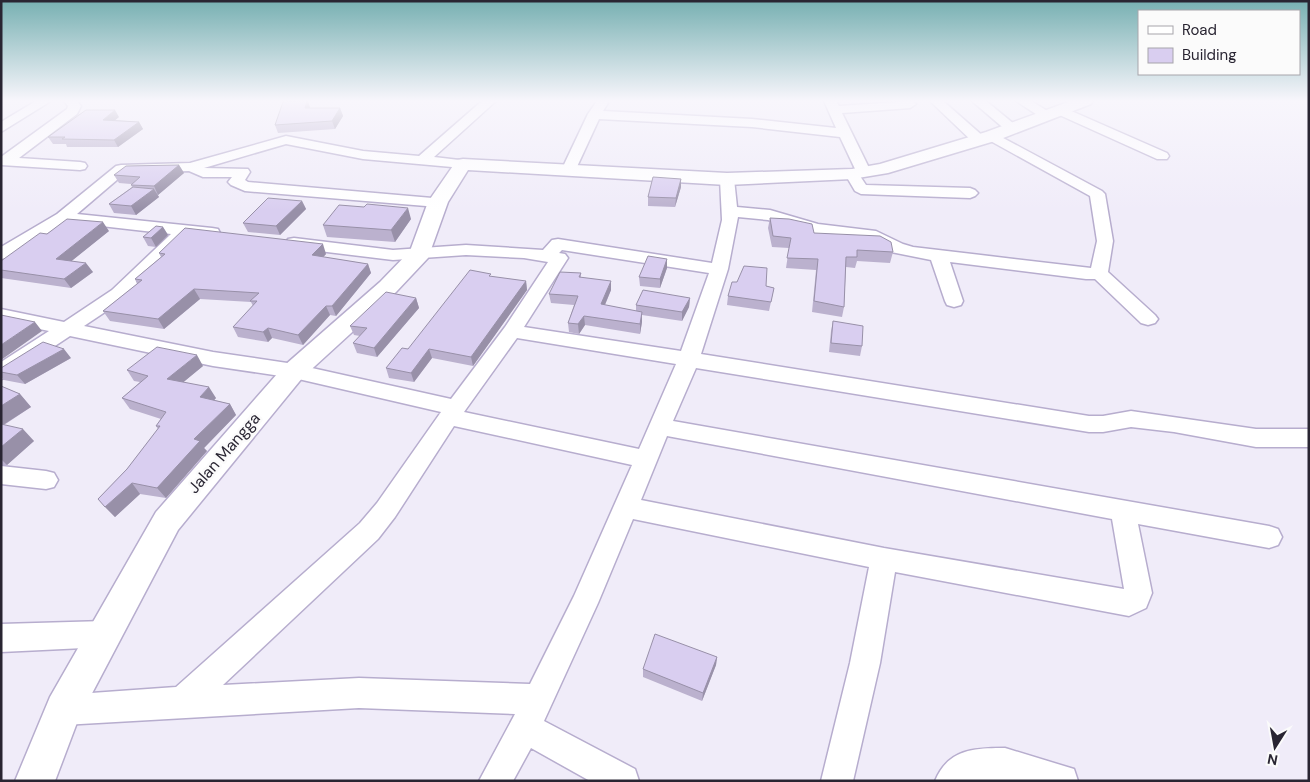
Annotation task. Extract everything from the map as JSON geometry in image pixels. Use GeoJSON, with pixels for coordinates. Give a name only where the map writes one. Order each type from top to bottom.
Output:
{"type":"FeatureCollection","features":[{"type":"Feature","properties":{"kind":"street"},"geometry":{"type":"LineString","coordinates":[[4,161],[36,137]]}},
{"type":"Feature","properties":{"kind":"street"},"geometry":{"type":"LineString","coordinates":[[422,160],[447,137]]}},
{"type":"Feature","properties":{"kind":"street"},"geometry":{"type":"LineString","coordinates":[[568,171],[584,137]]}},
{"type":"Feature","properties":{"kind":"street"},"geometry":{"type":"LineString","coordinates":[[846,137],[858,173],[860,188],[866,191],[970,193]]}},
{"type":"Feature","properties":{"kind":"street"},"geometry":{"type":"LineString","coordinates":[[1115,137],[1162,156]]}},
{"type":"Feature","properties":{"kind":"street"},"geometry":{"type":"LineString","coordinates":[[1,254],[63,217],[121,169],[191,167],[286,140],[363,155],[463,164],[727,179],[858,173],[882,169],[986,138],[1097,194],[1105,241],[1099,274]]}},
{"type":"Feature","properties":{"kind":"street"},"geometry":{"type":"LineString","coordinates":[[4,161],[80,166]]}},
{"type":"Feature","properties":{"kind":"street","name":"Jalan Mangga"},"geometry":{"type":"LineString","coordinates":[[35,781],[62,710],[167,521],[294,371],[388,287],[420,253],[438,202],[463,164]]}},
{"type":"Feature","properties":{"kind":"street"},"geometry":{"type":"LineString","coordinates":[[191,167],[203,173],[243,172],[236,182],[245,186],[438,202]]}},
{"type":"Feature","properties":{"kind":"street"},"geometry":{"type":"LineString","coordinates":[[495,781],[526,728],[539,700],[626,507],[689,359],[719,269],[730,220],[727,179]]}},
{"type":"Feature","properties":{"kind":"street"},"geometry":{"type":"LineString","coordinates":[[730,211],[770,215],[816,229],[876,236],[902,250],[1086,274],[1099,274],[1148,319]]}},
{"type":"Feature","properties":{"kind":"street"},"geometry":{"type":"LineString","coordinates":[[63,217],[231,235]]}},
{"type":"Feature","properties":{"kind":"street"},"geometry":{"type":"LineString","coordinates":[[1,372],[122,291],[185,230]]}},
{"type":"Feature","properties":{"kind":"street"},"geometry":{"type":"LineString","coordinates":[[182,702],[369,531],[386,510],[453,412],[512,331],[560,258],[466,250],[402,256],[385,255],[278,241]]}},
{"type":"Feature","properties":{"kind":"street"},"geometry":{"type":"LineString","coordinates":[[548,256],[558,244],[719,269]]}},
{"type":"Feature","properties":{"kind":"street"},"geometry":{"type":"LineString","coordinates":[[939,256],[954,302]]}},
{"type":"Feature","properties":{"kind":"street"},"geometry":{"type":"LineString","coordinates":[[1,315],[213,358],[294,371],[646,459]]}},
{"type":"Feature","properties":{"kind":"street"},"geometry":{"type":"LineString","coordinates":[[512,331],[1089,424],[1103,424],[1131,419],[1174,424],[1256,438],[1309,438]]}},
{"type":"Feature","properties":{"kind":"street"},"geometry":{"type":"LineString","coordinates":[[661,427],[1269,537]]}},
{"type":"Feature","properties":{"kind":"street"},"geometry":{"type":"LineString","coordinates":[[1,474],[46,480]]}},
{"type":"Feature","properties":{"kind":"street"},"geometry":{"type":"LineString","coordinates":[[626,507],[884,559],[1129,603],[1136,599],[1138,593],[1123,511]]}},
{"type":"Feature","properties":{"kind":"street"},"geometry":{"type":"LineString","coordinates":[[837,781],[866,663],[884,559]]}},
{"type":"Feature","properties":{"kind":"street"},"geometry":{"type":"LineString","coordinates":[[1,638],[105,634]]}},
{"type":"Feature","properties":{"kind":"street"},"geometry":{"type":"LineString","coordinates":[[62,710],[182,702],[379,693],[539,700]]}},
{"type":"Feature","properties":{"kind":"street"},"geometry":{"type":"LineString","coordinates":[[526,728],[623,781]]}},
{"type":"Feature","properties":{"kind":"street"},"geometry":{"type":"LineString","coordinates":[[951,781],[954,774],[960,770],[997,764],[1005,764],[1062,781]]}},
{"type":"Feature","properties":{"kind":"building"},"geometry":{"type":"Polygon","coordinates":[[[64,137],[117,137],[114,140],[62,139],[64,137]]]}},
{"type":"Feature","properties":{"kind":"building"},"geometry":{"type":"Polygon","coordinates":[[[179,165],[154,186],[131,185],[140,177],[114,175],[126,166],[179,165]]]}},
{"type":"Feature","properties":{"kind":"building"},"geometry":{"type":"Polygon","coordinates":[[[653,177],[681,179],[676,198],[648,197],[653,177]]]}},
{"type":"Feature","properties":{"kind":"building"},"geometry":{"type":"Polygon","coordinates":[[[133,187],[154,189],[131,206],[109,204],[133,187]]]}},
{"type":"Feature","properties":{"kind":"building"},"geometry":{"type":"Polygon","coordinates":[[[268,198],[302,201],[276,226],[243,223],[268,198]]]}},
{"type":"Feature","properties":{"kind":"building"},"geometry":{"type":"Polygon","coordinates":[[[367,204],[408,208],[391,230],[323,225],[339,205],[364,207],[367,204]]]}},
{"type":"Feature","properties":{"kind":"building"},"geometry":{"type":"Polygon","coordinates":[[[770,218],[789,219],[812,224],[814,233],[880,236],[891,242],[893,252],[857,250],[857,257],[846,257],[844,307],[814,301],[818,259],[787,258],[791,238],[773,236],[770,218]]]}},
{"type":"Feature","properties":{"kind":"building"},"geometry":{"type":"Polygon","coordinates":[[[67,219],[103,222],[56,259],[86,263],[64,279],[1,270],[1,261],[40,233],[47,234],[67,219]]]}},
{"type":"Feature","properties":{"kind":"building"},"geometry":{"type":"Polygon","coordinates":[[[156,226],[163,227],[151,238],[143,237],[156,226]]]}},
{"type":"Feature","properties":{"kind":"building"},"geometry":{"type":"Polygon","coordinates":[[[185,228],[323,244],[312,255],[368,264],[332,306],[326,306],[298,335],[268,328],[263,332],[233,327],[257,301],[250,301],[259,293],[194,289],[158,319],[103,311],[142,280],[135,279],[165,254],[159,253],[185,228]]]}},
{"type":"Feature","properties":{"kind":"building"},"geometry":{"type":"Polygon","coordinates":[[[648,256],[667,259],[660,279],[639,277],[648,256]]]}},
{"type":"Feature","properties":{"kind":"building"},"geometry":{"type":"Polygon","coordinates":[[[744,266],[767,268],[766,286],[774,288],[771,302],[728,296],[732,282],[737,282],[744,266]]]}},
{"type":"Feature","properties":{"kind":"building"},"geometry":{"type":"Polygon","coordinates":[[[470,270],[491,274],[489,276],[526,281],[471,357],[429,349],[411,373],[386,368],[402,348],[408,349],[470,270]]]}},
{"type":"Feature","properties":{"kind":"building"},"geometry":{"type":"Polygon","coordinates":[[[560,272],[581,273],[579,277],[611,281],[601,304],[642,312],[640,324],[584,316],[578,324],[568,323],[578,296],[549,294],[560,272]]]}},
{"type":"Feature","properties":{"kind":"building"},"geometry":{"type":"Polygon","coordinates":[[[643,290],[690,298],[682,312],[636,305],[643,290]]]}},
{"type":"Feature","properties":{"kind":"building"},"geometry":{"type":"Polygon","coordinates":[[[386,292],[416,298],[374,348],[353,343],[367,328],[350,326],[386,292]]]}},
{"type":"Feature","properties":{"kind":"building"},"geometry":{"type":"Polygon","coordinates":[[[1,315],[35,322],[1,345],[1,315]]]}},
{"type":"Feature","properties":{"kind":"building"},"geometry":{"type":"Polygon","coordinates":[[[833,321],[863,326],[862,346],[831,343],[833,321]]]}},
{"type":"Feature","properties":{"kind":"building"},"geometry":{"type":"Polygon","coordinates":[[[43,342],[64,349],[17,375],[1,372],[1,368],[43,342]]]}},
{"type":"Feature","properties":{"kind":"building"},"geometry":{"type":"Polygon","coordinates":[[[157,347],[197,355],[167,379],[209,387],[200,397],[230,404],[194,439],[200,441],[157,488],[132,483],[105,507],[98,499],[127,469],[160,426],[156,426],[166,412],[122,398],[148,376],[127,370],[157,347]]]}},
{"type":"Feature","properties":{"kind":"building"},"geometry":{"type":"Polygon","coordinates":[[[1,386],[20,394],[1,406],[1,386]]]}},
{"type":"Feature","properties":{"kind":"building"},"geometry":{"type":"Polygon","coordinates":[[[1,424],[23,429],[1,447],[1,424]]]}},
{"type":"Feature","properties":{"kind":"building"},"geometry":{"type":"Polygon","coordinates":[[[655,634],[717,657],[703,693],[643,669],[655,634]]]}}]}
